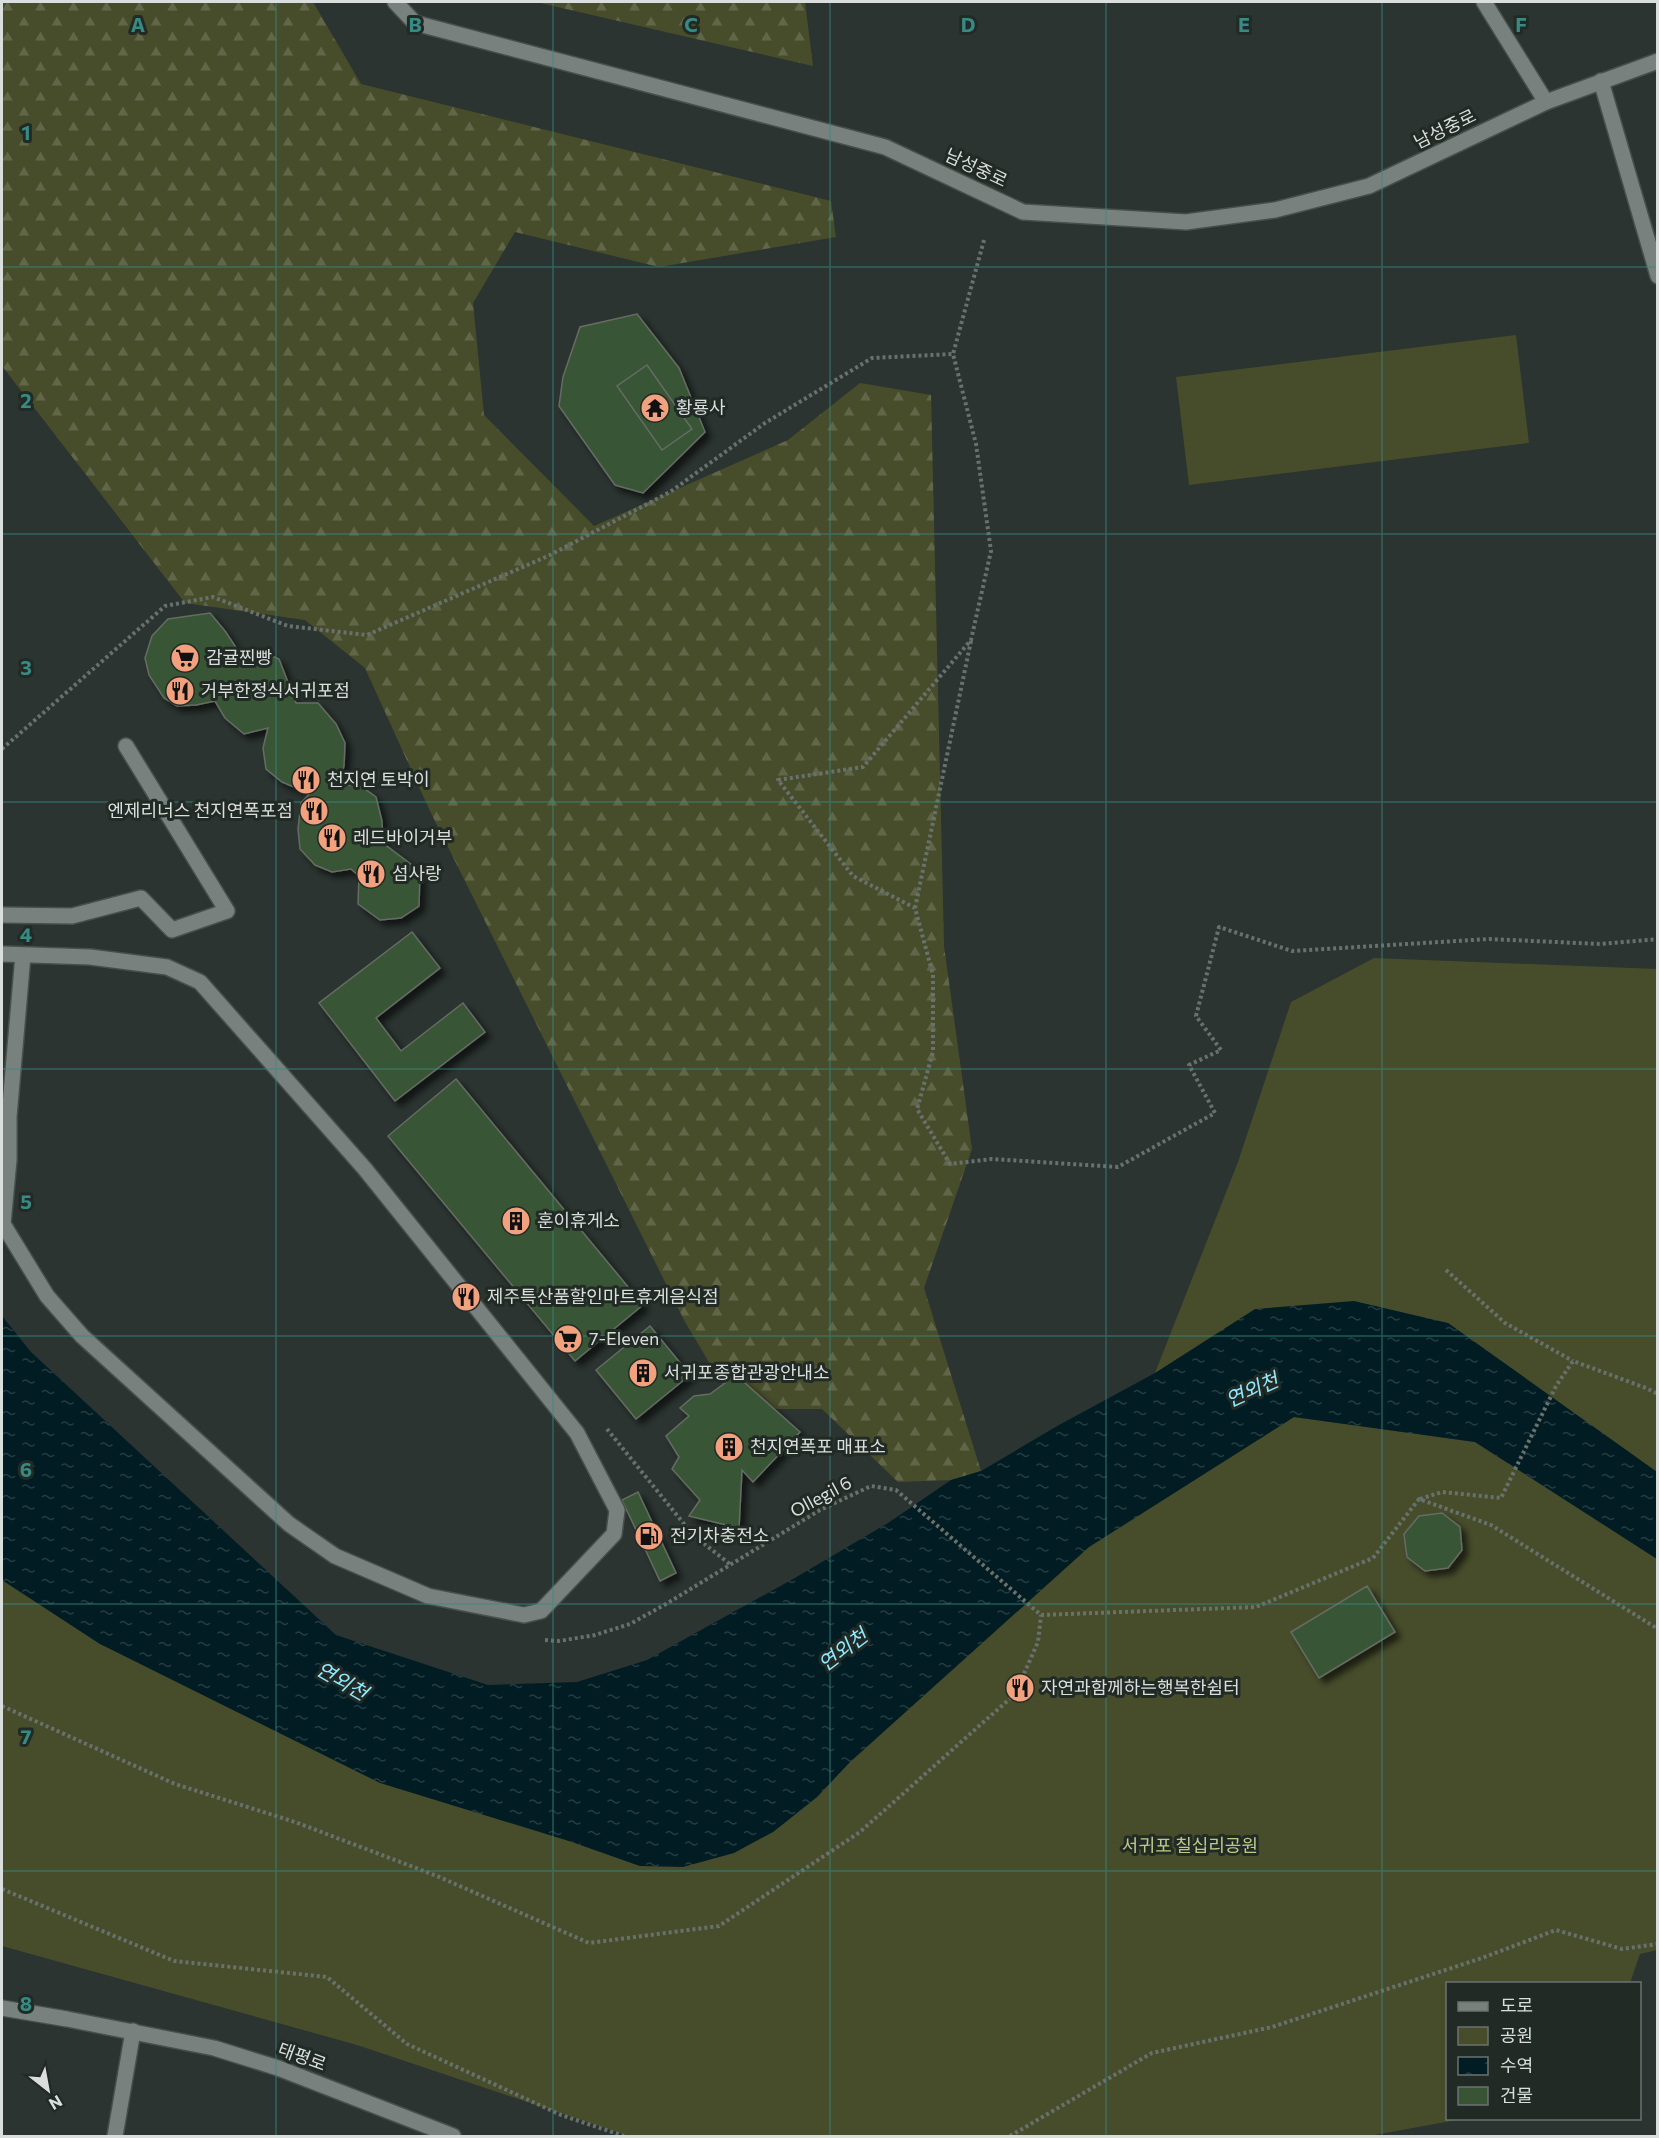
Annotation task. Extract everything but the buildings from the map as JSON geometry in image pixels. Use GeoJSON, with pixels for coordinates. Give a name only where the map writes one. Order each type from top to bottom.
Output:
{"type":"FeatureCollection","features":[{"type":"Feature","properties":{"kind":"street","name":"남성중로"},"geometry":{"type":"LineString","coordinates":[[395,2],[415,23],[885,147],[1023,212],[1186,222],[1275,210],[1369,186],[1546,102],[1658,61]]}},
{"type":"Feature","properties":{"kind":"street"},"geometry":{"type":"LineString","coordinates":[[1484,2],[1546,102]]}},
{"type":"Feature","properties":{"kind":"street"},"geometry":{"type":"LineString","coordinates":[[1601,81],[1658,276]]}},
{"type":"Feature","properties":{"kind":"street"},"geometry":{"type":"LineString","coordinates":[[2,915],[72,916],[141,898],[172,930],[226,911],[126,746]]}},
{"type":"Feature","properties":{"kind":"street"},"geometry":{"type":"LineString","coordinates":[[2,954],[90,957],[166,967],[200,982],[365,1169],[577,1433],[617,1510],[614,1534],[541,1611],[524,1615],[428,1596],[335,1556],[289,1524],[263,1501],[81,1336],[47,1296],[3,1224],[9,1160],[9,1117],[23,955]]}},
{"type":"Feature","properties":{"kind":"street","name":"태평로"},"geometry":{"type":"LineString","coordinates":[[2,2008],[214,2048],[278,2068],[453,2136]]}},
{"type":"Feature","properties":{"kind":"street"},"geometry":{"type":"LineString","coordinates":[[115,2136],[133,2031]]}},
{"type":"Feature","properties":{"kind":"path"},"geometry":{"type":"LineString","coordinates":[[984,240],[953,354],[976,444],[991,551],[915,908],[933,975],[933,1052],[917,1109],[950,1164],[992,1159],[1118,1167],[1215,1113],[1189,1065],[1221,1050],[1196,1016],[1219,927],[1292,951],[1489,939],[1600,944],[1658,939]]}},
{"type":"Feature","properties":{"kind":"path"},"geometry":{"type":"LineString","coordinates":[[2,749],[165,606],[213,597],[288,626],[367,635],[548,556],[670,492],[765,423],[872,358],[953,354]]}},
{"type":"Feature","properties":{"kind":"path"},"geometry":{"type":"LineString","coordinates":[[915,908],[853,876],[778,780],[863,767],[971,640]]}},
{"type":"Feature","properties":{"kind":"path"},"geometry":{"type":"LineString","coordinates":[[1446,1270],[1505,1323],[1573,1361],[1658,1394]]}},
{"type":"Feature","properties":{"kind":"path"},"geometry":{"type":"LineString","coordinates":[[2,1706],[175,1784],[295,1822],[436,1876],[589,1943],[719,1926],[860,1832],[1015,1694],[1038,1642],[1041,1615],[1256,1607],[1373,1558],[1419,1499],[1442,1492],[1500,1498],[1556,1386],[1573,1361]]}},
{"type":"Feature","properties":{"kind":"path","name":"Ollegil 6"},"geometry":{"type":"LineString","coordinates":[[537,1639],[559,1641],[595,1635],[630,1624],[732,1565],[819,1510],[871,1486],[896,1490],[1041,1615]]}},
{"type":"Feature","properties":{"kind":"path"},"geometry":{"type":"LineString","coordinates":[[1419,1499],[1491,1525],[1658,1629]]}},
{"type":"Feature","properties":{"kind":"path"},"geometry":{"type":"LineString","coordinates":[[2,1889],[174,1961],[327,1977],[407,2044],[561,2115],[624,2136]]}},
{"type":"Feature","properties":{"kind":"path"},"geometry":{"type":"LineString","coordinates":[[1010,2136],[1152,2054],[1272,2027],[1482,1958],[1556,1930],[1622,1949],[1658,1944]]}},
{"type":"Feature","properties":{"kind":"green space"},"geometry":{"type":"Polygon","coordinates":[[[2,2],[313,2],[361,84],[831,201],[836,237],[659,267],[515,232],[473,303],[484,415],[594,526],[788,440],[860,383],[931,395],[944,946],[972,1149],[924,1288],[981,1471],[951,1480],[898,1482],[822,1409],[737,1409],[685,1322],[430,811],[365,668],[305,620],[185,603],[2,366],[2,2]]]}},
{"type":"Feature","properties":{"kind":"green space"},"geometry":{"type":"Polygon","coordinates":[[[536,2],[805,2],[813,66],[536,2]]]}},
{"type":"Feature","properties":{"kind":"green space"},"geometry":{"type":"Polygon","coordinates":[[[1516,335],[1529,443],[1189,485],[1176,377],[1516,335]]]}},
{"type":"Feature","properties":{"kind":"green space"},"geometry":{"type":"Polygon","coordinates":[[[1374,958],[1657,969],[1657,1472],[1448,1323],[1155,1373],[1238,1162],[1291,1002],[1374,958]]]}},
{"type":"Feature","properties":{"kind":"green space","name":"서귀포 칠십리공원"},"geometry":{"type":"Polygon","coordinates":[[[1294,1417],[1475,1442],[1657,1559],[1657,1950],[1640,1954],[1630,1982],[1446,1982],[1446,2120],[1457,2120],[1369,2136],[629,2136],[357,2045],[2,1946],[2,1580],[100,1644],[572,1842],[640,1866],[773,1832],[817,1797],[850,1762],[1089,1547],[1294,1417]]]}},
{"type":"Feature","properties":{"kind":"water","name":"연외천"},"geometry":{"type":"Polygon","coordinates":[[[1354,1301],[1448,1323],[1657,1472],[1657,1559],[1475,1442],[1294,1417],[1089,1547],[850,1762],[817,1797],[773,1832],[734,1853],[683,1867],[640,1866],[572,1842],[380,1783],[100,1644],[2,1580],[2,1316],[31,1352],[336,1635],[488,1685],[577,1682],[647,1660],[888,1523],[951,1480],[981,1471],[1059,1425],[1155,1373],[1255,1309],[1354,1301]]]}},
{"type":"Feature","properties":{"kind":"place","name":"황룡사"},"geometry":{"type":"Point","coordinates":[655,408]}},
{"type":"Feature","properties":{"kind":"place","name":"감귤찐빵"},"geometry":{"type":"Point","coordinates":[185,658]}},
{"type":"Feature","properties":{"kind":"place","name":"거부한정식서귀포점"},"geometry":{"type":"Point","coordinates":[180,691]}},
{"type":"Feature","properties":{"kind":"place","name":"천지연 토박이"},"geometry":{"type":"Point","coordinates":[306,780]}},
{"type":"Feature","properties":{"kind":"place","name":"엔제리너스 천지연폭포점"},"geometry":{"type":"Point","coordinates":[314,811]}},
{"type":"Feature","properties":{"kind":"place","name":"레드바이거부"},"geometry":{"type":"Point","coordinates":[332,838]}},
{"type":"Feature","properties":{"kind":"place","name":"섬사랑"},"geometry":{"type":"Point","coordinates":[371,874]}},
{"type":"Feature","properties":{"kind":"place","name":"훈이휴게소"},"geometry":{"type":"Point","coordinates":[516,1221]}},
{"type":"Feature","properties":{"kind":"place","name":"제주특산품할인마트휴게음식점"},"geometry":{"type":"Point","coordinates":[466,1297]}},
{"type":"Feature","properties":{"kind":"place","name":"7-Eleven"},"geometry":{"type":"Point","coordinates":[568,1339]}},
{"type":"Feature","properties":{"kind":"place","name":"서귀포종합관광안내소"},"geometry":{"type":"Point","coordinates":[643,1373]}},
{"type":"Feature","properties":{"kind":"place","name":"천지연폭포 매표소"},"geometry":{"type":"Point","coordinates":[729,1447]}},
{"type":"Feature","properties":{"kind":"place","name":"전기차충전소"},"geometry":{"type":"Point","coordinates":[649,1536]}},
{"type":"Feature","properties":{"kind":"place","name":"자연과함께하는행복한쉼터"},"geometry":{"type":"Point","coordinates":[1020,1688]}}]}
